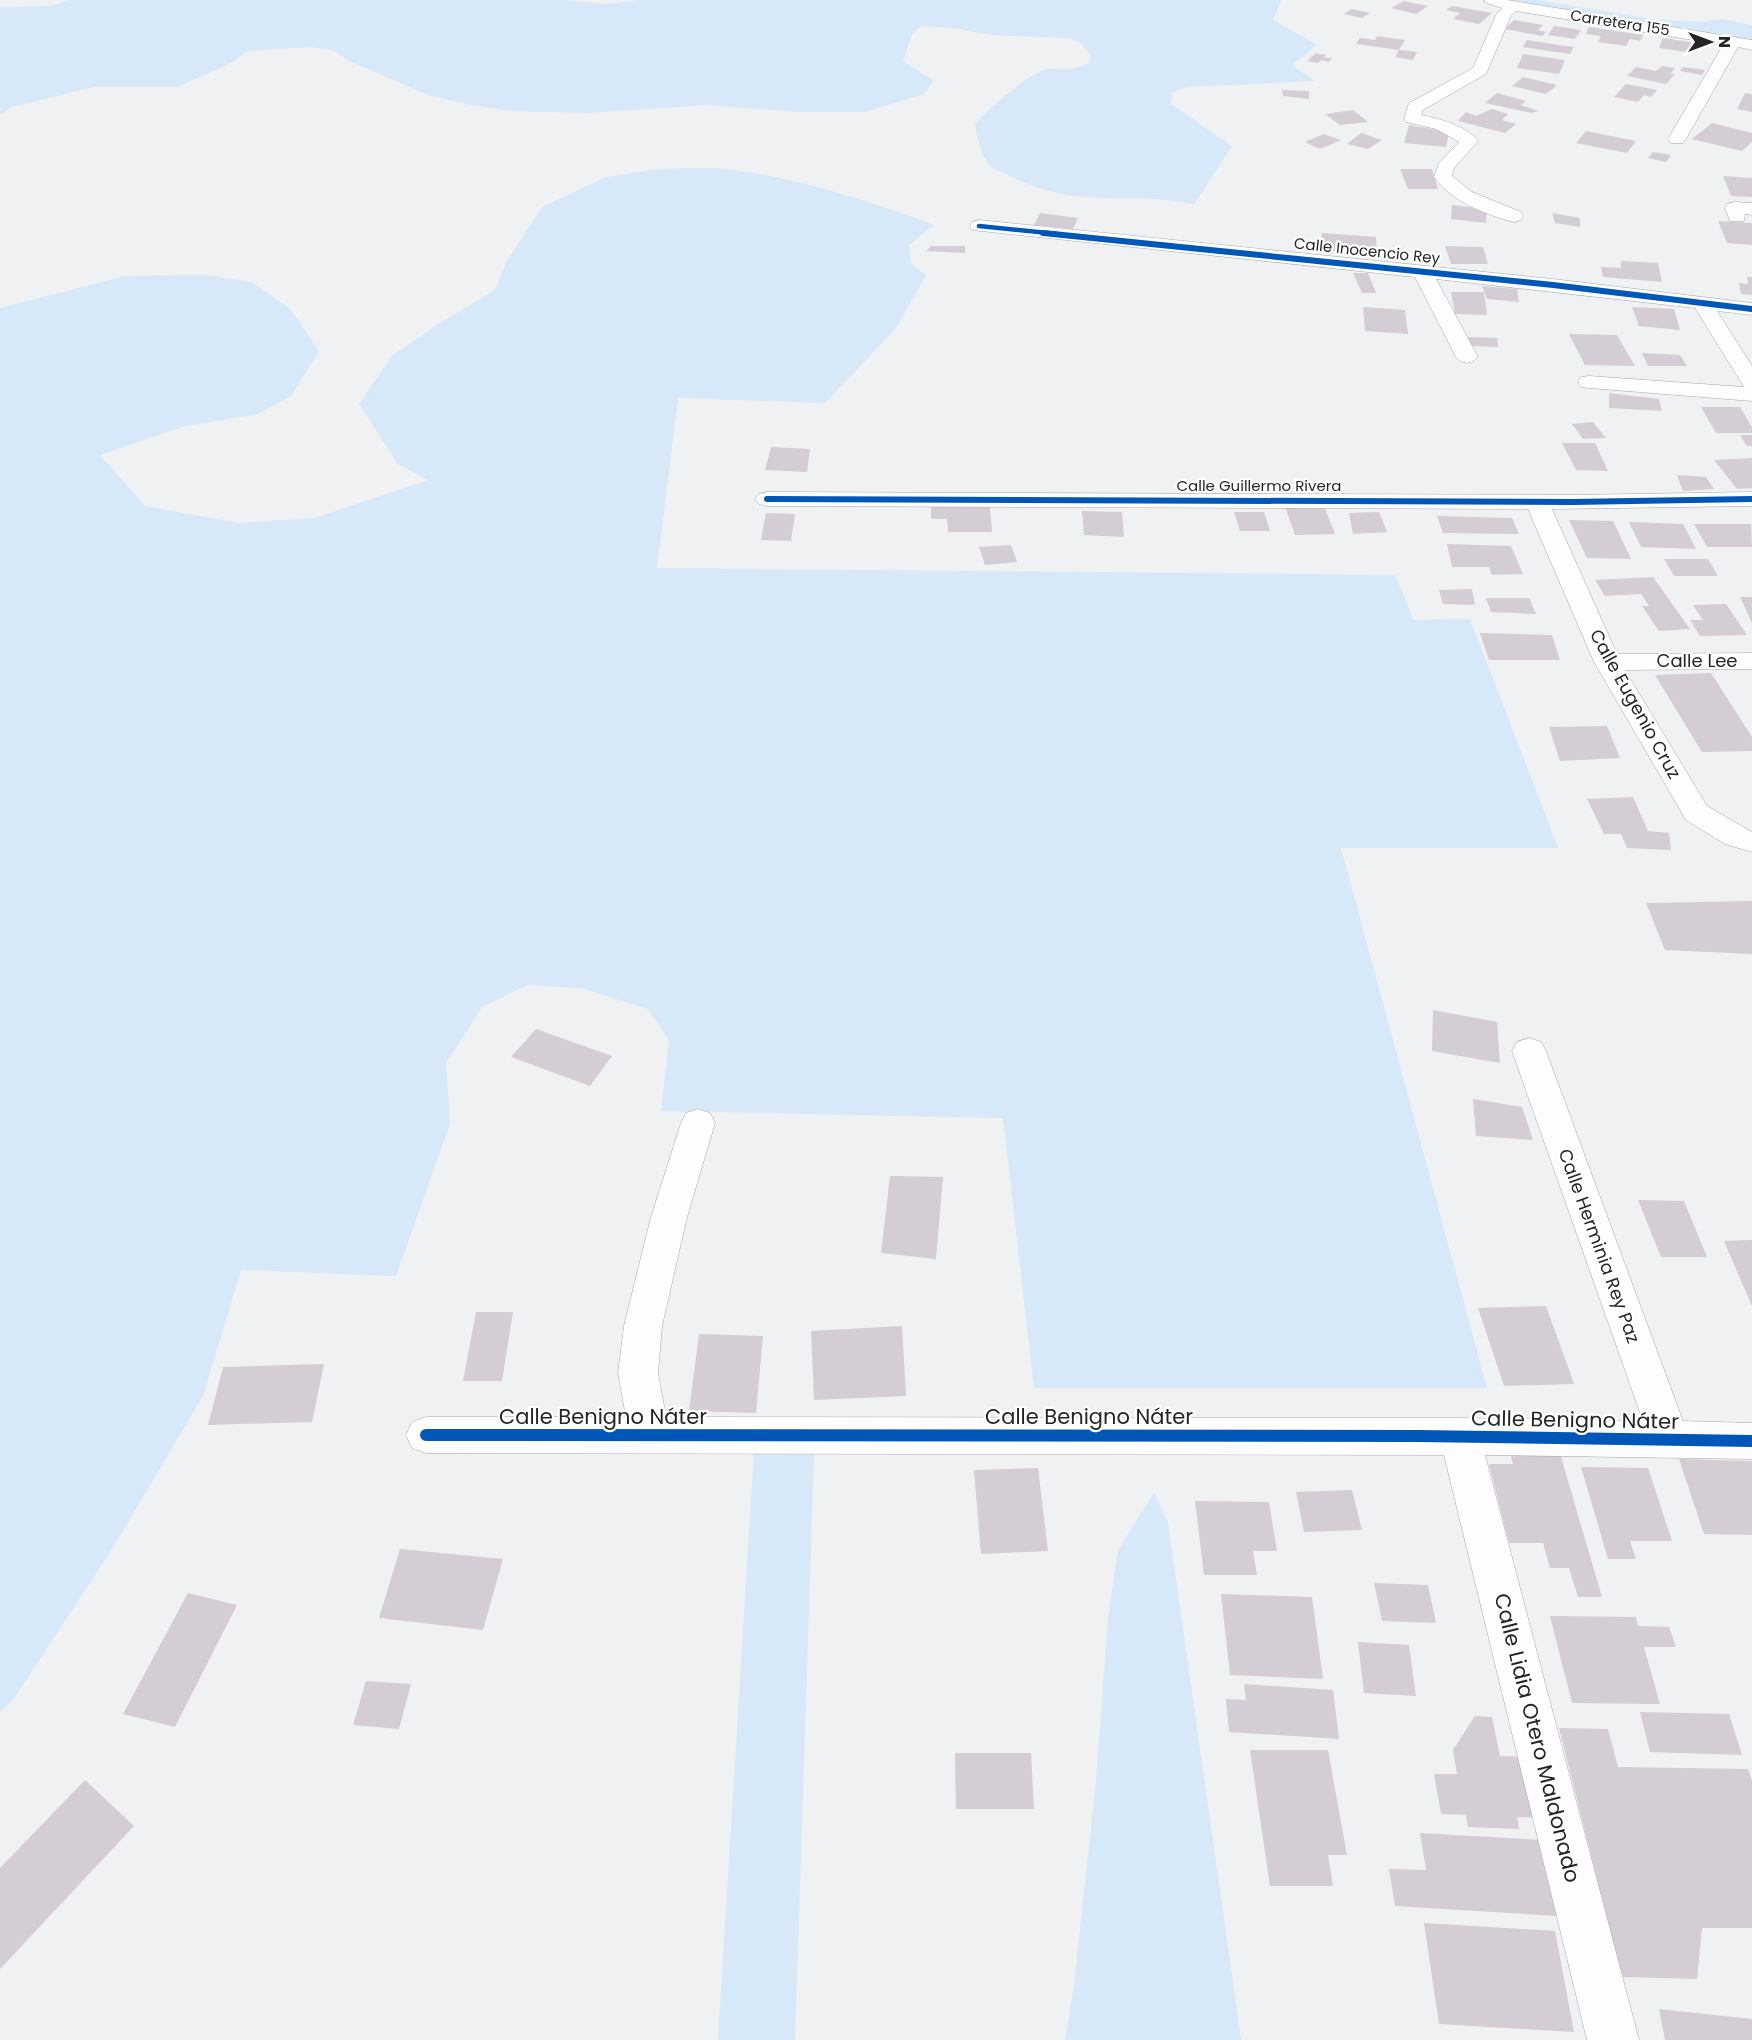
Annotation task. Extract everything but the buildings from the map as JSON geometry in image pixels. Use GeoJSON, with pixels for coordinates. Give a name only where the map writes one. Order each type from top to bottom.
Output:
{"type":"FeatureCollection","features":[{"type":"Feature","properties":{"kind":"street","name":"Carretera 155"},"geometry":{"type":"LineString","coordinates":[[1489,0],[1512,6],[1752,45]]}},
{"type":"Feature","properties":{"kind":"street"},"geometry":{"type":"LineString","coordinates":[[1512,6],[1504,15],[1480,71],[1415,106],[1412,118],[1456,131],[1469,141],[1445,167],[1443,177],[1448,185],[1514,216]]}},
{"type":"Feature","properties":{"kind":"street"},"geometry":{"type":"LineString","coordinates":[[1677,139],[1733,42]]}},
{"type":"Feature","properties":{"kind":"street","name":"Calle Inocencio Rey"},"geometry":{"type":"LineString","coordinates":[[979,226],[1752,309]]}},
{"type":"Feature","properties":{"kind":"street"},"geometry":{"type":"LineString","coordinates":[[1422,272],[1467,357]]}},
{"type":"Feature","properties":{"kind":"street"},"geometry":{"type":"LineString","coordinates":[[1702,303],[1752,383]]}},
{"type":"Feature","properties":{"kind":"street"},"geometry":{"type":"LineString","coordinates":[[1589,382],[1752,394]]}},
{"type":"Feature","properties":{"kind":"street","name":"Calle Guillermo Rivera"},"geometry":{"type":"LineString","coordinates":[[766,499],[1537,502],[1752,499]]}},
{"type":"Feature","properties":{"kind":"street","name":"Calle Eugenio Cruz"},"geometry":{"type":"LineString","coordinates":[[1537,502],[1607,662],[1696,813],[1736,837],[1752,842]]}},
{"type":"Feature","properties":{"kind":"street","name":"Calle Lee"},"geometry":{"type":"LineString","coordinates":[[1607,662],[1752,661]]}},
{"type":"Feature","properties":{"kind":"street","name":"Calle Herminia Rey Paz"},"geometry":{"type":"LineString","coordinates":[[1529,1051],[1670,1440]]}},
{"type":"Feature","properties":{"kind":"street"},"geometry":{"type":"LineString","coordinates":[[649,1435],[638,1373],[643,1326],[669,1218],[698,1123]]}},
{"type":"Feature","properties":{"kind":"street","name":"Calle Benigno Náter"},"geometry":{"type":"LineString","coordinates":[[426,1435],[1460,1436],[1752,1442]]}},
{"type":"Feature","properties":{"kind":"street","name":"Calle Lidia Otero Maldonado"},"geometry":{"type":"LineString","coordinates":[[1460,1436],[1613,2040]]}},
{"type":"Feature","properties":{"kind":"shaded area"},"geometry":{"type":"Polygon","coordinates":[[[70,0],[563,0],[606,4],[639,0],[1281,0],[1273,20],[1317,45],[1292,65],[1315,81],[1187,87],[1172,92],[1171,104],[1232,146],[1194,204],[1170,200],[1101,198],[1056,193],[999,171],[987,161],[980,146],[975,123],[1010,92],[1039,72],[1047,69],[1071,69],[1089,63],[1091,55],[1079,42],[1068,38],[991,35],[954,28],[921,26],[912,34],[903,61],[933,80],[925,94],[864,112],[801,112],[706,105],[587,113],[512,111],[428,95],[349,61],[335,51],[310,47],[247,51],[233,62],[178,87],[94,87],[12,107],[0,115],[0,7],[50,6],[70,0]]]}},
{"type":"Feature","properties":{"kind":"shaded area"},"geometry":{"type":"Polygon","coordinates":[[[1506,0],[1536,0],[1658,20],[1703,22],[1722,19],[1752,25],[1752,41],[1506,0]]]}},
{"type":"Feature","properties":{"kind":"shaded area"},"geometry":{"type":"Polygon","coordinates":[[[658,169],[727,169],[780,178],[858,199],[934,225],[909,245],[911,263],[926,276],[896,328],[825,403],[678,398],[657,568],[1395,575],[1414,620],[1470,619],[1558,848],[1341,848],[1487,1388],[1034,1388],[1003,1118],[661,1111],[669,1041],[648,1009],[581,988],[528,985],[482,1007],[446,1063],[450,1124],[396,1276],[241,1270],[203,1396],[111,1551],[14,1698],[0,1712],[0,308],[125,276],[205,275],[251,282],[290,309],[319,351],[291,396],[257,414],[185,426],[100,455],[145,506],[238,523],[315,518],[428,480],[398,464],[359,404],[392,356],[440,323],[495,290],[507,261],[542,207],[606,177],[658,169]]]}},
{"type":"Feature","properties":{"kind":"shaded area"},"geometry":{"type":"Polygon","coordinates":[[[754,1450],[814,1453],[795,2040],[718,2040],[754,1450]]]}},
{"type":"Feature","properties":{"kind":"shaded area"},"geometry":{"type":"Polygon","coordinates":[[[1154,1493],[1168,1522],[1241,2040],[1065,2040],[1074,1985],[1096,1781],[1108,1619],[1118,1550],[1154,1493]]]}},
{"type":"Feature","properties":{"kind":"cycle path"},"geometry":{"type":"LineString","coordinates":[[979,226],[1553,285],[1752,309]]}},
{"type":"Feature","properties":{"kind":"cycle path"},"geometry":{"type":"LineString","coordinates":[[767,499],[1572,502],[1752,499]]}},
{"type":"Feature","properties":{"kind":"cycle path"},"geometry":{"type":"LineString","coordinates":[[426,1435],[1418,1436],[1752,1441]]}}]}
